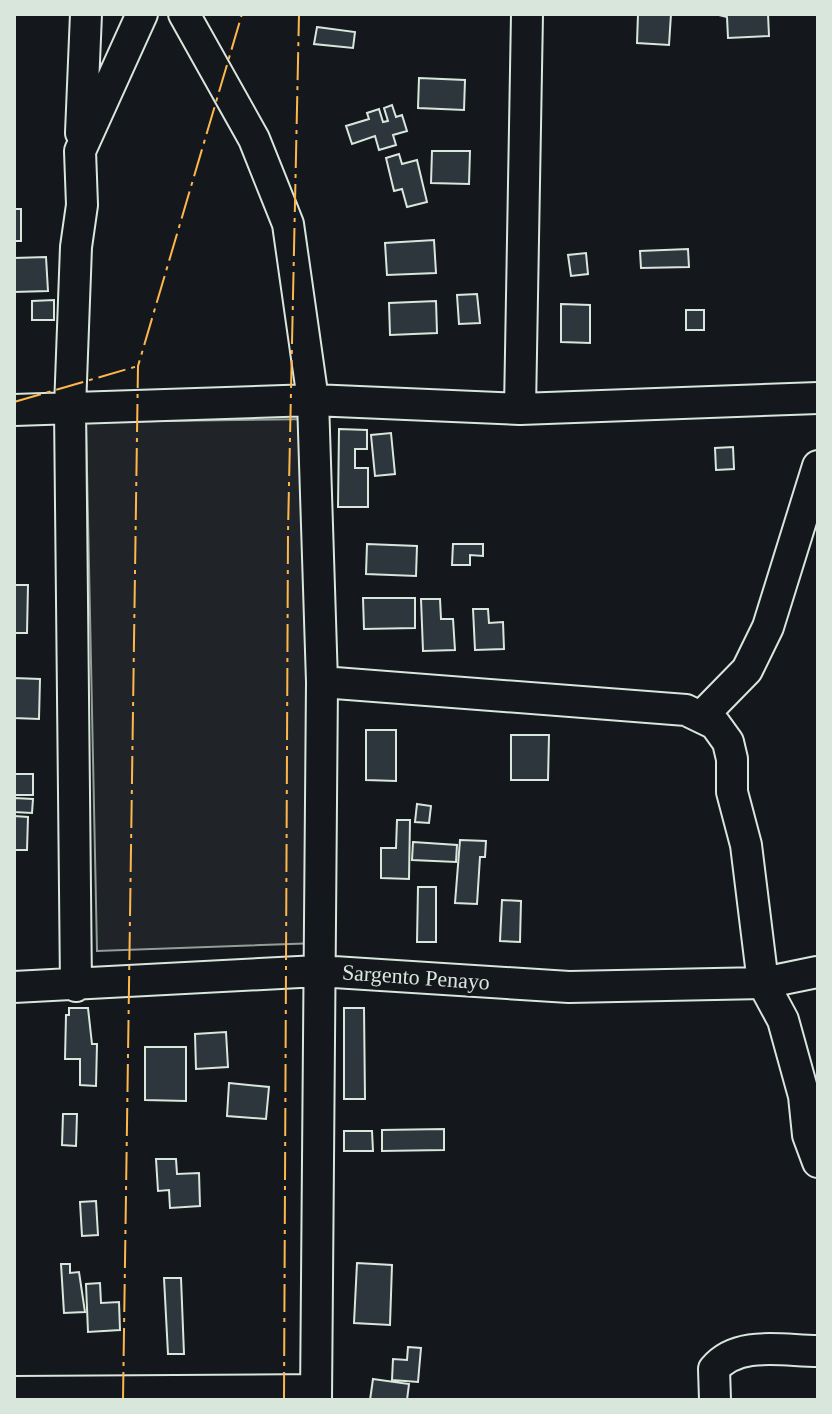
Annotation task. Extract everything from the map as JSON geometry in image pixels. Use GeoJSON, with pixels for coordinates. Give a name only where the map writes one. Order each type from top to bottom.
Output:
{"type":"FeatureCollection","features":[{"type":"Feature","properties":{"kind":"street"},"geometry":{"type":"LineString","coordinates":[[76,986],[70,408],[76,247],[82,205],[80,151],[86,14]]}},
{"type":"Feature","properties":{"kind":"street"},"geometry":{"type":"LineString","coordinates":[[80,151],[142,14]]}},
{"type":"Feature","properties":{"kind":"street"},"geometry":{"type":"LineString","coordinates":[[14,1392],[316,1395],[322,682],[313,400],[288,224],[254,139],[184,14]]}},
{"type":"Feature","properties":{"kind":"street"},"geometry":{"type":"LineString","coordinates":[[520,409],[527,14]]}},
{"type":"Feature","properties":{"kind":"street"},"geometry":{"type":"LineString","coordinates":[[14,410],[313,400],[520,409],[818,398]]}},
{"type":"Feature","properties":{"kind":"street"},"geometry":{"type":"LineString","coordinates":[[703,715],[747,670],[768,627],[818,466]]}},
{"type":"Feature","properties":{"kind":"street"},"geometry":{"type":"LineString","coordinates":[[322,682],[686,710],[703,715],[715,724],[728,742],[732,759],[732,792],[746,845],[763,983],[783,1020],[804,1096],[808,1135],[818,1162]]}},
{"type":"Feature","properties":{"kind":"street","name":"Sargento Penayo"},"geometry":{"type":"LineString","coordinates":[[14,987],[318,971],[569,987],[763,983],[817,972]]}},
{"type":"Feature","properties":{"kind":"street"},"geometry":{"type":"LineString","coordinates":[[715,1400],[714,1369],[725,1356],[738,1351],[818,1351]]}},
{"type":"Feature","properties":{"kind":"shaded area"},"geometry":{"type":"Polygon","coordinates":[[[313,419],[319,943],[97,951],[86,422],[313,419]]]}},
{"type":"Feature","properties":{"kind":"building"},"geometry":{"type":"Polygon","coordinates":[[[638,14],[671,14],[669,45],[637,43],[638,14]]]}},
{"type":"Feature","properties":{"kind":"building"},"geometry":{"type":"Polygon","coordinates":[[[715,14],[768,14],[769,36],[728,38],[727,17],[715,14]]]}},
{"type":"Feature","properties":{"kind":"building"},"geometry":{"type":"Polygon","coordinates":[[[317,27],[355,32],[353,48],[314,44],[317,27]]]}},
{"type":"Feature","properties":{"kind":"building"},"geometry":{"type":"Polygon","coordinates":[[[419,78],[465,80],[464,110],[418,108],[419,78]]]}},
{"type":"Feature","properties":{"kind":"building"},"geometry":{"type":"Polygon","coordinates":[[[392,105],[396,117],[402,115],[407,131],[393,135],[396,145],[379,150],[375,136],[352,144],[346,126],[369,119],[367,113],[379,109],[383,122],[388,121],[384,108],[392,105]]]}},
{"type":"Feature","properties":{"kind":"building"},"geometry":{"type":"Polygon","coordinates":[[[432,151],[470,151],[469,184],[431,183],[432,151]]]}},
{"type":"Feature","properties":{"kind":"building"},"geometry":{"type":"Polygon","coordinates":[[[399,154],[402,164],[417,160],[427,202],[407,207],[402,189],[394,191],[386,158],[399,154]]]}},
{"type":"Feature","properties":{"kind":"building"},"geometry":{"type":"Polygon","coordinates":[[[14,209],[21,209],[21,241],[14,241],[14,209]]]}},
{"type":"Feature","properties":{"kind":"building"},"geometry":{"type":"Polygon","coordinates":[[[434,240],[436,273],[387,275],[385,243],[434,240]]]}},
{"type":"Feature","properties":{"kind":"building"},"geometry":{"type":"Polygon","coordinates":[[[688,249],[689,267],[641,268],[640,251],[688,249]]]}},
{"type":"Feature","properties":{"kind":"building"},"geometry":{"type":"Polygon","coordinates":[[[586,253],[588,274],[571,276],[568,255],[586,253]]]}},
{"type":"Feature","properties":{"kind":"building"},"geometry":{"type":"Polygon","coordinates":[[[46,257],[48,291],[14,292],[14,258],[46,257]]]}},
{"type":"Feature","properties":{"kind":"building"},"geometry":{"type":"Polygon","coordinates":[[[477,294],[480,323],[459,324],[457,295],[477,294]]]}},
{"type":"Feature","properties":{"kind":"building"},"geometry":{"type":"Polygon","coordinates":[[[54,300],[54,320],[32,320],[32,301],[54,300]]]}},
{"type":"Feature","properties":{"kind":"building"},"geometry":{"type":"Polygon","coordinates":[[[436,301],[437,333],[390,335],[389,303],[436,301]]]}},
{"type":"Feature","properties":{"kind":"building"},"geometry":{"type":"Polygon","coordinates":[[[561,304],[590,305],[590,343],[561,342],[561,304]]]}},
{"type":"Feature","properties":{"kind":"building"},"geometry":{"type":"Polygon","coordinates":[[[686,310],[704,310],[704,330],[686,330],[686,310]]]}},
{"type":"Feature","properties":{"kind":"building"},"geometry":{"type":"Polygon","coordinates":[[[339,429],[367,430],[367,449],[355,449],[355,468],[368,468],[368,507],[338,507],[339,429]]]}},
{"type":"Feature","properties":{"kind":"building"},"geometry":{"type":"Polygon","coordinates":[[[391,433],[395,474],[375,476],[371,435],[391,433]]]}},
{"type":"Feature","properties":{"kind":"building"},"geometry":{"type":"Polygon","coordinates":[[[733,447],[734,469],[716,470],[715,448],[733,447]]]}},
{"type":"Feature","properties":{"kind":"building"},"geometry":{"type":"Polygon","coordinates":[[[367,544],[417,546],[416,576],[366,574],[367,544]]]}},
{"type":"Feature","properties":{"kind":"building"},"geometry":{"type":"Polygon","coordinates":[[[453,544],[483,544],[483,556],[470,555],[470,565],[452,565],[453,544]]]}},
{"type":"Feature","properties":{"kind":"building"},"geometry":{"type":"Polygon","coordinates":[[[14,585],[28,585],[27,633],[14,633],[14,585]]]}},
{"type":"Feature","properties":{"kind":"building"},"geometry":{"type":"Polygon","coordinates":[[[363,598],[415,598],[415,628],[364,629],[363,598]]]}},
{"type":"Feature","properties":{"kind":"building"},"geometry":{"type":"Polygon","coordinates":[[[421,599],[440,599],[441,619],[453,619],[455,650],[423,651],[421,599]]]}},
{"type":"Feature","properties":{"kind":"building"},"geometry":{"type":"Polygon","coordinates":[[[473,609],[488,609],[489,623],[503,622],[504,649],[475,650],[473,609]]]}},
{"type":"Feature","properties":{"kind":"building"},"geometry":{"type":"Polygon","coordinates":[[[14,678],[40,679],[39,719],[14,718],[14,678]]]}},
{"type":"Feature","properties":{"kind":"building"},"geometry":{"type":"Polygon","coordinates":[[[366,730],[396,730],[396,781],[366,780],[366,730]]]}},
{"type":"Feature","properties":{"kind":"building"},"geometry":{"type":"Polygon","coordinates":[[[511,735],[549,735],[548,780],[511,780],[511,735]]]}},
{"type":"Feature","properties":{"kind":"building"},"geometry":{"type":"Polygon","coordinates":[[[14,774],[33,774],[33,795],[14,795],[14,774]]]}},
{"type":"Feature","properties":{"kind":"building"},"geometry":{"type":"Polygon","coordinates":[[[14,798],[33,799],[32,813],[14,812],[14,798]]]}},
{"type":"Feature","properties":{"kind":"building"},"geometry":{"type":"Polygon","coordinates":[[[417,804],[431,806],[429,823],[415,822],[417,804]]]}},
{"type":"Feature","properties":{"kind":"building"},"geometry":{"type":"Polygon","coordinates":[[[14,816],[28,817],[27,850],[14,850],[14,816]]]}},
{"type":"Feature","properties":{"kind":"building"},"geometry":{"type":"Polygon","coordinates":[[[397,820],[410,820],[409,879],[381,878],[381,848],[396,848],[397,820]]]}},
{"type":"Feature","properties":{"kind":"building"},"geometry":{"type":"Polygon","coordinates":[[[460,840],[486,841],[485,857],[480,857],[477,904],[455,903],[460,840]]]}},
{"type":"Feature","properties":{"kind":"building"},"geometry":{"type":"Polygon","coordinates":[[[413,842],[457,845],[456,862],[412,860],[413,842]]]}},
{"type":"Feature","properties":{"kind":"building"},"geometry":{"type":"Polygon","coordinates":[[[418,887],[436,887],[436,942],[417,942],[418,887]]]}},
{"type":"Feature","properties":{"kind":"building"},"geometry":{"type":"Polygon","coordinates":[[[502,900],[521,901],[520,942],[500,941],[502,900]]]}},
{"type":"Feature","properties":{"kind":"building"},"geometry":{"type":"Polygon","coordinates":[[[69,1008],[88,1008],[92,1044],[97,1044],[96,1086],[80,1085],[80,1059],[65,1059],[66,1015],[69,1015],[69,1008]]]}},
{"type":"Feature","properties":{"kind":"building"},"geometry":{"type":"Polygon","coordinates":[[[344,1008],[364,1008],[365,1099],[344,1099],[344,1008]]]}},
{"type":"Feature","properties":{"kind":"building"},"geometry":{"type":"Polygon","coordinates":[[[226,1032],[228,1067],[196,1069],[195,1034],[226,1032]]]}},
{"type":"Feature","properties":{"kind":"building"},"geometry":{"type":"Polygon","coordinates":[[[145,1047],[186,1047],[186,1101],[145,1100],[145,1047]]]}},
{"type":"Feature","properties":{"kind":"building"},"geometry":{"type":"Polygon","coordinates":[[[229,1083],[269,1087],[266,1119],[227,1116],[229,1083]]]}},
{"type":"Feature","properties":{"kind":"building"},"geometry":{"type":"Polygon","coordinates":[[[63,1114],[77,1114],[76,1146],[62,1145],[63,1114]]]}},
{"type":"Feature","properties":{"kind":"building"},"geometry":{"type":"Polygon","coordinates":[[[444,1129],[444,1150],[382,1151],[382,1130],[444,1129]]]}},
{"type":"Feature","properties":{"kind":"building"},"geometry":{"type":"Polygon","coordinates":[[[344,1131],[372,1131],[373,1151],[344,1151],[344,1131]]]}},
{"type":"Feature","properties":{"kind":"building"},"geometry":{"type":"Polygon","coordinates":[[[156,1159],[176,1159],[177,1174],[199,1173],[200,1206],[170,1208],[169,1190],[158,1191],[156,1159]]]}},
{"type":"Feature","properties":{"kind":"building"},"geometry":{"type":"Polygon","coordinates":[[[96,1201],[98,1235],[82,1236],[80,1202],[96,1201]]]}},
{"type":"Feature","properties":{"kind":"building"},"geometry":{"type":"Polygon","coordinates":[[[357,1263],[392,1265],[390,1325],[354,1323],[357,1263]]]}},
{"type":"Feature","properties":{"kind":"building"},"geometry":{"type":"Polygon","coordinates":[[[61,1264],[70,1264],[70,1273],[79,1272],[85,1312],[64,1313],[61,1264]]]}},
{"type":"Feature","properties":{"kind":"building"},"geometry":{"type":"Polygon","coordinates":[[[164,1278],[181,1278],[184,1354],[168,1354],[164,1278]]]}},
{"type":"Feature","properties":{"kind":"building"},"geometry":{"type":"Polygon","coordinates":[[[100,1283],[101,1303],[119,1302],[120,1330],[88,1332],[86,1284],[100,1283]]]}},
{"type":"Feature","properties":{"kind":"building"},"geometry":{"type":"Polygon","coordinates":[[[408,1347],[421,1348],[418,1382],[392,1380],[393,1359],[407,1360],[408,1347]]]}},
{"type":"Feature","properties":{"kind":"building"},"geometry":{"type":"Polygon","coordinates":[[[373,1379],[409,1384],[407,1400],[370,1400],[373,1379]]]}},
{"type":"Feature","properties":{"kind":"power"},"geometry":{"type":"LineString","coordinates":[[123,1400],[138,366],[242,14]]}},
{"type":"Feature","properties":{"kind":"power"},"geometry":{"type":"LineString","coordinates":[[284,1400],[288,532],[299,14]]}},
{"type":"Feature","properties":{"kind":"power"},"geometry":{"type":"LineString","coordinates":[[14,402],[138,366]]}}]}
